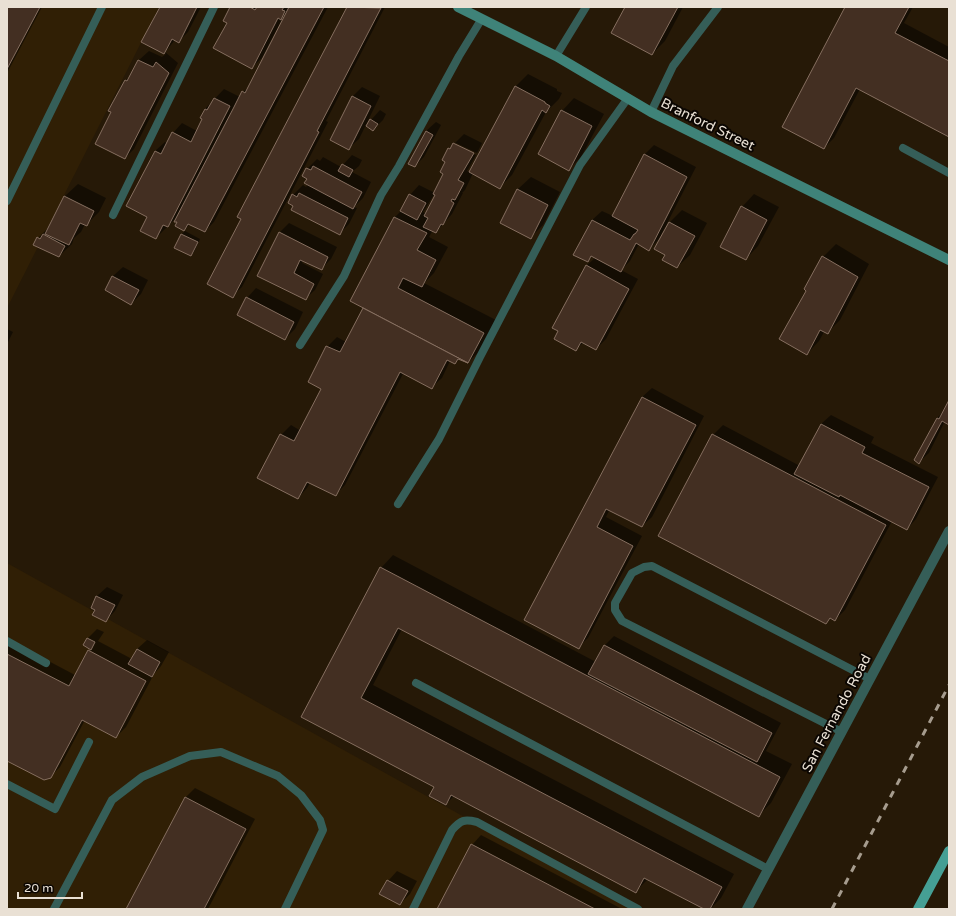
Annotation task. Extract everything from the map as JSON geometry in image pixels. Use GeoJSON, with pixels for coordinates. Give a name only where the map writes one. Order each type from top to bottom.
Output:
{"type":"FeatureCollection","features":[{"type":"Feature","properties":{"kind":"main road","name":"Branford Street"},"geometry":{"type":"LineString","coordinates":[[459,7],[481,20],[556,56],[651,112],[949,260]]}},
{"type":"Feature","properties":{"kind":"main road"},"geometry":{"type":"LineString","coordinates":[[918,909],[946,865],[949,851]]}},
{"type":"Feature","properties":{"kind":"street","name":"San Fernando Road"},"geometry":{"type":"LineString","coordinates":[[747,909],[949,531]]}},
{"type":"Feature","properties":{"kind":"lane"},"geometry":{"type":"LineString","coordinates":[[7,200],[102,7]]}},
{"type":"Feature","properties":{"kind":"lane"},"geometry":{"type":"LineString","coordinates":[[113,215],[214,7]]}},
{"type":"Feature","properties":{"kind":"lane"},"geometry":{"type":"LineString","coordinates":[[556,56],[586,7]]}},
{"type":"Feature","properties":{"kind":"lane"},"geometry":{"type":"LineString","coordinates":[[651,112],[673,66],[718,7]]}},
{"type":"Feature","properties":{"kind":"lane"},"geometry":{"type":"LineString","coordinates":[[300,345],[344,276],[380,195],[399,166],[459,56],[481,20]]}},
{"type":"Feature","properties":{"kind":"lane"},"geometry":{"type":"LineString","coordinates":[[398,504],[439,439],[580,165],[628,98]]}},
{"type":"Feature","properties":{"kind":"lane"},"geometry":{"type":"LineString","coordinates":[[903,148],[949,172]]}},
{"type":"Feature","properties":{"kind":"lane"},"geometry":{"type":"LineString","coordinates":[[842,732],[622,621],[615,610],[615,603],[632,573],[644,567],[652,566],[870,679]]}},
{"type":"Feature","properties":{"kind":"lane"},"geometry":{"type":"LineString","coordinates":[[7,641],[46,663]]}},
{"type":"Feature","properties":{"kind":"lane"},"geometry":{"type":"LineString","coordinates":[[416,683],[768,869]]}},
{"type":"Feature","properties":{"kind":"lane"},"geometry":{"type":"LineString","coordinates":[[7,784],[54,808],[88,742]]}},
{"type":"Feature","properties":{"kind":"lane"},"geometry":{"type":"LineString","coordinates":[[54,909],[112,800],[142,777],[190,756],[221,752],[278,776],[301,795],[320,820],[324,830],[285,909]]}},
{"type":"Feature","properties":{"kind":"lane"},"geometry":{"type":"LineString","coordinates":[[413,909],[452,830],[459,822],[468,820],[477,822],[638,909]]}},
{"type":"Feature","properties":{"kind":"shaded area"},"geometry":{"type":"Polygon","coordinates":[[[7,7],[159,7],[7,308],[7,7]]]}},
{"type":"Feature","properties":{"kind":"shaded area"},"geometry":{"type":"Polygon","coordinates":[[[7,563],[630,909],[7,909],[7,563]]]}},
{"type":"Feature","properties":{"kind":"building"},"geometry":{"type":"Polygon","coordinates":[[[7,7],[40,7],[7,69],[7,7]]]}},
{"type":"Feature","properties":{"kind":"building"},"geometry":{"type":"Polygon","coordinates":[[[160,7],[197,7],[179,43],[172,39],[164,54],[141,42],[160,7]]]}},
{"type":"Feature","properties":{"kind":"building"},"geometry":{"type":"Polygon","coordinates":[[[230,7],[250,7],[255,10],[257,7],[284,7],[282,10],[285,11],[281,20],[278,18],[252,69],[213,48],[227,23],[223,21],[230,7]]]}},
{"type":"Feature","properties":{"kind":"building"},"geometry":{"type":"Polygon","coordinates":[[[289,7],[324,7],[205,232],[188,224],[184,231],[175,226],[177,222],[174,222],[242,91],[245,93],[289,7]]]}},
{"type":"Feature","properties":{"kind":"building"},"geometry":{"type":"Polygon","coordinates":[[[347,7],[381,8],[233,298],[207,284],[241,219],[237,217],[347,7]]]}},
{"type":"Feature","properties":{"kind":"building"},"geometry":{"type":"Polygon","coordinates":[[[625,7],[678,7],[652,55],[611,33],[625,7]]]}},
{"type":"Feature","properties":{"kind":"building"},"geometry":{"type":"Polygon","coordinates":[[[845,7],[909,7],[895,33],[949,61],[949,137],[856,88],[824,149],[782,127],[845,7]]]}},
{"type":"Feature","properties":{"kind":"building"},"geometry":{"type":"Polygon","coordinates":[[[138,60],[153,67],[156,62],[169,73],[125,159],[95,144],[111,112],[108,111],[138,60]]]}},
{"type":"Feature","properties":{"kind":"building"},"geometry":{"type":"Polygon","coordinates":[[[515,86],[550,106],[546,113],[542,110],[500,189],[469,172],[515,86]]]}},
{"type":"Feature","properties":{"kind":"building"},"geometry":{"type":"Polygon","coordinates":[[[352,96],[371,106],[349,150],[330,140],[352,96]]]}},
{"type":"Feature","properties":{"kind":"building"},"geometry":{"type":"Polygon","coordinates":[[[214,98],[230,106],[168,227],[163,225],[156,239],[140,231],[147,217],[126,206],[155,151],[161,154],[172,132],[191,142],[202,119],[200,118],[214,98]]]}},
{"type":"Feature","properties":{"kind":"building"},"geometry":{"type":"Polygon","coordinates":[[[561,110],[592,126],[569,171],[538,154],[561,110]]]}},
{"type":"Feature","properties":{"kind":"building"},"geometry":{"type":"Polygon","coordinates":[[[370,119],[378,124],[373,131],[366,126],[370,119]]]}},
{"type":"Feature","properties":{"kind":"building"},"geometry":{"type":"Polygon","coordinates":[[[426,131],[433,135],[415,167],[408,164],[426,131]]]}},
{"type":"Feature","properties":{"kind":"building"},"geometry":{"type":"Polygon","coordinates":[[[453,143],[474,153],[458,180],[464,183],[455,200],[452,199],[451,201],[454,203],[443,225],[441,224],[436,233],[423,227],[428,218],[424,216],[435,195],[433,194],[443,174],[440,172],[445,162],[442,160],[448,148],[450,149],[453,143]]]}},
{"type":"Feature","properties":{"kind":"building"},"geometry":{"type":"Polygon","coordinates":[[[644,154],[687,177],[649,251],[636,243],[621,272],[591,256],[588,262],[573,255],[592,220],[630,240],[638,230],[612,216],[644,154]]]}},
{"type":"Feature","properties":{"kind":"building"},"geometry":{"type":"Polygon","coordinates":[[[342,164],[353,170],[349,177],[338,171],[342,164]]]}},
{"type":"Feature","properties":{"kind":"building"},"geometry":{"type":"Polygon","coordinates":[[[313,166],[362,192],[353,209],[304,183],[307,179],[302,176],[306,168],[311,170],[313,166]]]}},
{"type":"Feature","properties":{"kind":"building"},"geometry":{"type":"Polygon","coordinates":[[[517,189],[548,205],[531,239],[500,223],[517,189]]]}},
{"type":"Feature","properties":{"kind":"building"},"geometry":{"type":"Polygon","coordinates":[[[299,193],[348,218],[340,235],[291,210],[293,206],[288,203],[292,194],[297,197],[299,193]]]}},
{"type":"Feature","properties":{"kind":"building"},"geometry":{"type":"Polygon","coordinates":[[[409,194],[426,203],[417,220],[400,211],[409,194]]]}},
{"type":"Feature","properties":{"kind":"building"},"geometry":{"type":"Polygon","coordinates":[[[64,196],[94,211],[87,226],[80,223],[69,245],[45,234],[64,196]]]}},
{"type":"Feature","properties":{"kind":"building"},"geometry":{"type":"Polygon","coordinates":[[[741,206],[767,220],[746,260],[720,247],[741,206]]]}},
{"type":"Feature","properties":{"kind":"building"},"geometry":{"type":"Polygon","coordinates":[[[394,217],[427,233],[417,250],[436,260],[422,287],[403,278],[398,288],[484,333],[468,363],[350,301],[394,217]]]}},
{"type":"Feature","properties":{"kind":"building"},"geometry":{"type":"Polygon","coordinates":[[[669,222],[695,236],[677,268],[662,260],[665,255],[654,249],[669,222]]]}},
{"type":"Feature","properties":{"kind":"building"},"geometry":{"type":"Polygon","coordinates":[[[279,232],[328,257],[322,270],[300,260],[294,273],[314,284],[306,300],[257,276],[279,232]]]}},
{"type":"Feature","properties":{"kind":"building"},"geometry":{"type":"Polygon","coordinates":[[[43,234],[65,246],[59,257],[33,245],[37,237],[40,239],[43,234]]]}},
{"type":"Feature","properties":{"kind":"building"},"geometry":{"type":"Polygon","coordinates":[[[181,234],[198,242],[191,256],[174,248],[181,234]]]}},
{"type":"Feature","properties":{"kind":"building"},"geometry":{"type":"Polygon","coordinates":[[[822,256],[858,277],[828,334],[820,330],[807,355],[779,339],[806,291],[804,289],[822,256]]]}},
{"type":"Feature","properties":{"kind":"building"},"geometry":{"type":"Polygon","coordinates":[[[586,265],[629,289],[596,350],[581,342],[576,351],[554,339],[558,331],[552,328],[586,265]]]}},
{"type":"Feature","properties":{"kind":"building"},"geometry":{"type":"Polygon","coordinates":[[[112,276],[139,290],[131,305],[105,290],[112,276]]]}},
{"type":"Feature","properties":{"kind":"building"},"geometry":{"type":"Polygon","coordinates":[[[246,297],[294,322],[285,340],[237,315],[246,297]]]}},
{"type":"Feature","properties":{"kind":"building"},"geometry":{"type":"Polygon","coordinates":[[[363,308],[468,363],[458,359],[455,364],[447,360],[432,389],[400,372],[336,496],[307,482],[298,499],[257,478],[280,434],[294,441],[321,389],[308,382],[326,346],[340,352],[363,308]]]}},
{"type":"Feature","properties":{"kind":"building"},"geometry":{"type":"Polygon","coordinates":[[[642,397],[696,425],[642,527],[606,509],[597,527],[633,546],[579,649],[524,620],[642,397]]]}},
{"type":"Feature","properties":{"kind":"building"},"geometry":{"type":"Polygon","coordinates":[[[949,400],[949,425],[942,421],[919,464],[914,460],[937,418],[939,419],[949,400]]]}},
{"type":"Feature","properties":{"kind":"building"},"geometry":{"type":"Polygon","coordinates":[[[821,424],[865,447],[862,453],[929,487],[907,530],[840,495],[839,497],[794,474],[821,424]]]}},
{"type":"Feature","properties":{"kind":"building"},"geometry":{"type":"Polygon","coordinates":[[[712,434],[886,525],[835,621],[830,618],[826,624],[658,536],[712,434]]]}},
{"type":"Feature","properties":{"kind":"building"},"geometry":{"type":"Polygon","coordinates":[[[380,567],[780,777],[759,817],[398,628],[361,698],[722,887],[710,909],[704,909],[644,878],[636,893],[451,795],[446,805],[429,796],[434,787],[301,717],[380,567]]]}},
{"type":"Feature","properties":{"kind":"building"},"geometry":{"type":"Polygon","coordinates":[[[96,596],[115,605],[106,622],[92,615],[95,610],[91,608],[96,596]]]}},
{"type":"Feature","properties":{"kind":"building"},"geometry":{"type":"Polygon","coordinates":[[[87,638],[95,642],[91,650],[83,645],[87,638]]]}},
{"type":"Feature","properties":{"kind":"building"},"geometry":{"type":"Polygon","coordinates":[[[604,645],[772,733],[757,762],[588,674],[604,645]]]}},
{"type":"Feature","properties":{"kind":"building"},"geometry":{"type":"Polygon","coordinates":[[[137,649],[160,662],[152,677],[128,664],[137,649]]]}},
{"type":"Feature","properties":{"kind":"building"},"geometry":{"type":"Polygon","coordinates":[[[88,650],[146,681],[116,738],[82,720],[51,778],[44,780],[7,761],[7,654],[69,686],[88,650]]]}},
{"type":"Feature","properties":{"kind":"building"},"geometry":{"type":"Polygon","coordinates":[[[185,797],[246,829],[204,909],[126,909],[185,797]]]}},
{"type":"Feature","properties":{"kind":"building"},"geometry":{"type":"Polygon","coordinates":[[[471,844],[595,909],[437,909],[471,844]]]}},
{"type":"Feature","properties":{"kind":"building"},"geometry":{"type":"Polygon","coordinates":[[[387,880],[408,891],[400,905],[379,894],[387,880]]]}},
{"type":"Feature","properties":{"kind":"railway"},"geometry":{"type":"LineString","coordinates":[[832,909],[949,685]]}}]}
